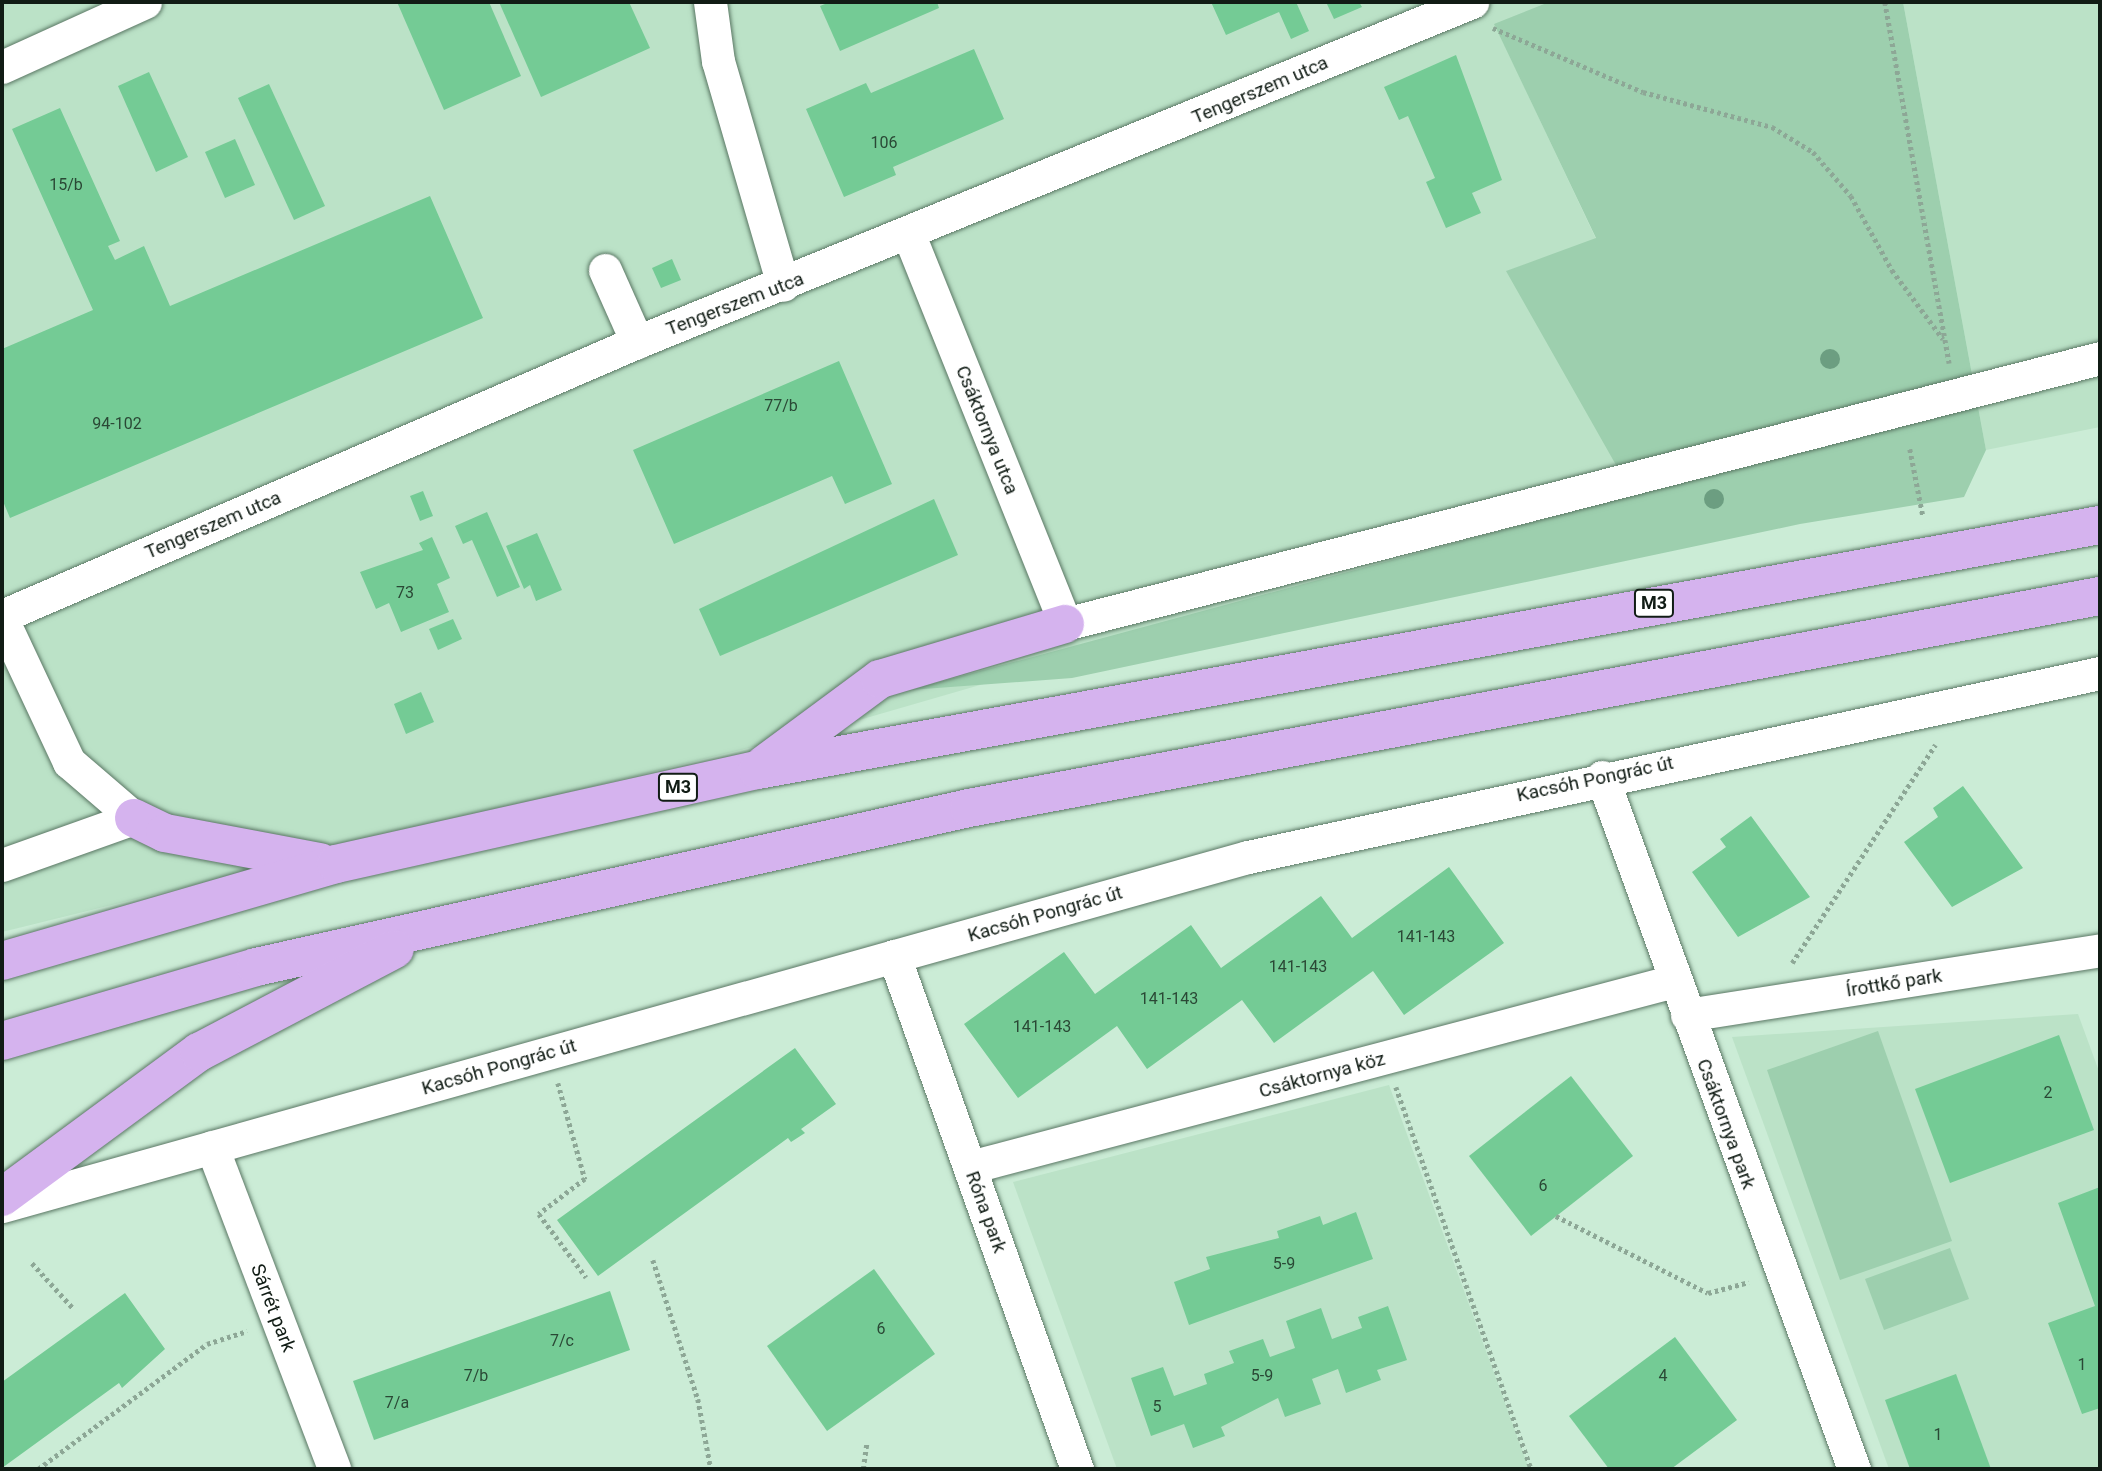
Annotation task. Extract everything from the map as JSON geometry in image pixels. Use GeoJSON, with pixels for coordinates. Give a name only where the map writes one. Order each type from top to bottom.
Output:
{"type":"FeatureCollection","features":[{"type":"Feature","properties":{"kind":"main road","name":"M3"},"geometry":{"type":"LineString","coordinates":[[2,961],[336,864],[758,770],[2100,524]]}},
{"type":"Feature","properties":{"kind":"main road"},"geometry":{"type":"LineString","coordinates":[[2,1041],[256,967],[447,922],[1190,762],[2100,596]]}},
{"type":"Feature","properties":{"kind":"main road"},"geometry":{"type":"LineString","coordinates":[[758,770],[880,679],[1065,624]]}},
{"type":"Feature","properties":{"kind":"main road"},"geometry":{"type":"LineString","coordinates":[[134,818],[236,850],[336,864]]}},
{"type":"Feature","properties":{"kind":"main road"},"geometry":{"type":"LineString","coordinates":[[2,1197],[199,1052],[447,922]]}},
{"type":"Feature","properties":{"kind":"street"},"geometry":{"type":"LineString","coordinates":[[2,67],[145,2]]}},
{"type":"Feature","properties":{"kind":"street"},"geometry":{"type":"LineString","coordinates":[[710,2],[718,61],[783,285]]}},
{"type":"Feature","properties":{"kind":"street","name":"Tengerszem utca"},"geometry":{"type":"LineString","coordinates":[[2,618],[637,342],[909,235],[1461,6]]}},
{"type":"Feature","properties":{"kind":"street","name":"Csáktornya utca"},"geometry":{"type":"LineString","coordinates":[[909,235],[1065,624]]}},
{"type":"Feature","properties":{"kind":"street"},"geometry":{"type":"LineString","coordinates":[[605,270],[637,342]]}},
{"type":"Feature","properties":{"kind":"street"},"geometry":{"type":"LineString","coordinates":[[1065,624],[2100,358]]}},
{"type":"Feature","properties":{"kind":"street"},"geometry":{"type":"LineString","coordinates":[[2,618],[69,762],[134,818],[2,865]]}},
{"type":"Feature","properties":{"kind":"street","name":"Kacsóh Pongrác út"},"geometry":{"type":"LineString","coordinates":[[2,1206],[1248,857],[1602,777],[2100,673]]}},
{"type":"Feature","properties":{"kind":"street","name":"Csáktornya park"},"geometry":{"type":"LineString","coordinates":[[1602,777],[1779,1274],[1854,1469]]}},
{"type":"Feature","properties":{"kind":"street","name":"Írottkő park"},"geometry":{"type":"LineString","coordinates":[[1687,1015],[2100,950]]}},
{"type":"Feature","properties":{"kind":"street","name":"Róna park"},"geometry":{"type":"LineString","coordinates":[[894,956],[1077,1469]]}},
{"type":"Feature","properties":{"kind":"street","name":"Csáktornya köz"},"geometry":{"type":"LineString","coordinates":[[970,1167],[1674,981]]}},
{"type":"Feature","properties":{"kind":"street","name":"Sárrét park"},"geometry":{"type":"LineString","coordinates":[[212,1147],[334,1469]]}},
{"type":"Feature","properties":{"kind":"path"},"geometry":{"type":"LineString","coordinates":[[1885,2],[1943,339],[1956,394]]}},
{"type":"Feature","properties":{"kind":"path"},"geometry":{"type":"LineString","coordinates":[[1461,6],[1643,92],[1772,127],[1814,152],[1851,195],[1892,270],[1943,339]]}},
{"type":"Feature","properties":{"kind":"path"},"geometry":{"type":"LineString","coordinates":[[1910,449],[1923,516]]}},
{"type":"Feature","properties":{"kind":"path"},"geometry":{"type":"LineString","coordinates":[[1766,1003],[1965,700]]}},
{"type":"Feature","properties":{"kind":"path"},"geometry":{"type":"LineString","coordinates":[[550,1052],[585,1179],[538,1214],[586,1277]]}},
{"type":"Feature","properties":{"kind":"path"},"geometry":{"type":"LineString","coordinates":[[1387,1058],[1531,1469]]}},
{"type":"Feature","properties":{"kind":"path"},"geometry":{"type":"LineString","coordinates":[[1556,1216],[1708,1293],[1779,1274]]}},
{"type":"Feature","properties":{"kind":"path"},"geometry":{"type":"LineString","coordinates":[[653,1260],[698,1399],[711,1469]]}},
{"type":"Feature","properties":{"kind":"path"},"geometry":{"type":"LineString","coordinates":[[32,1263],[73,1308]]}},
{"type":"Feature","properties":{"kind":"path"},"geometry":{"type":"LineString","coordinates":[[38,1469],[207,1344],[278,1321]]}},
{"type":"Feature","properties":{"kind":"path"},"geometry":{"type":"LineString","coordinates":[[863,1469],[867,1442]]}},
{"type":"Feature","properties":{"kind":"shaded area"},"geometry":{"type":"Polygon","coordinates":[[[2,2],[1549,2],[1495,25],[1596,239],[1507,271],[1634,495],[842,725],[2,932],[2,2]]]}},
{"type":"Feature","properties":{"kind":"shaded area"},"geometry":{"type":"Polygon","coordinates":[[[1549,2],[1903,2],[1986,450],[1964,497],[1800,524],[1072,678],[910,690],[1633,495],[1506,271],[1596,238],[1494,24],[1549,2]]]}},
{"type":"Feature","properties":{"kind":"shaded area"},"geometry":{"type":"Polygon","coordinates":[[[1903,2],[2100,2],[2100,427],[1986,450],[1903,2]]]}},
{"type":"Feature","properties":{"kind":"shaded area"},"geometry":{"type":"Polygon","coordinates":[[[2078,1014],[2100,1074],[2100,1469],[1889,1469],[1732,1037],[2078,1014]]]}},
{"type":"Feature","properties":{"kind":"shaded area"},"geometry":{"type":"Polygon","coordinates":[[[1878,1031],[1952,1241],[1840,1280],[1767,1070],[1878,1031]]]}},
{"type":"Feature","properties":{"kind":"shaded area"},"geometry":{"type":"Polygon","coordinates":[[[1389,1085],[1529,1469],[1117,1469],[1013,1182],[1389,1085]]]}},
{"type":"Feature","properties":{"kind":"shaded area"},"geometry":{"type":"Polygon","coordinates":[[[1950,1248],[1969,1299],[1884,1330],[1865,1279],[1950,1248]]]}},
{"type":"Feature","properties":{"kind":"building"},"geometry":{"type":"Polygon","coordinates":[[[397,2],[489,2],[521,76],[444,110],[397,2]]]}},
{"type":"Feature","properties":{"kind":"building"},"geometry":{"type":"Polygon","coordinates":[[[499,2],[629,2],[650,48],[541,97],[499,2]]]}},
{"type":"Feature","properties":{"kind":"building"},"geometry":{"type":"Polygon","coordinates":[[[830,2],[937,2],[939,8],[840,51],[820,6],[830,2]]]}},
{"type":"Feature","properties":{"kind":"building"},"geometry":{"type":"Polygon","coordinates":[[[1211,2],[1296,2],[1309,31],[1291,39],[1279,12],[1226,35],[1211,2]]]}},
{"type":"Feature","properties":{"kind":"building"},"geometry":{"type":"Polygon","coordinates":[[[1326,2],[1359,2],[1362,7],[1334,19],[1326,2]]]}},
{"type":"Feature","properties":{"kind":"building"},"geometry":{"type":"Polygon","coordinates":[[[974,49],[1004,119],[893,167],[896,175],[844,197],[806,109],[866,83],[871,93],[974,49]]]}},
{"type":"Feature","properties":{"kind":"building"},"geometry":{"type":"Polygon","coordinates":[[[1456,55],[1502,180],[1472,193],[1481,213],[1446,228],[1426,182],[1435,178],[1408,116],[1399,120],[1384,87],[1456,55]]]}},
{"type":"Feature","properties":{"kind":"building"},"geometry":{"type":"Polygon","coordinates":[[[149,72],[188,157],[156,172],[118,86],[149,72]]]}},
{"type":"Feature","properties":{"kind":"building"},"geometry":{"type":"Polygon","coordinates":[[[269,84],[325,206],[294,220],[238,98],[269,84]]]}},
{"type":"Feature","properties":{"kind":"building"},"geometry":{"type":"Polygon","coordinates":[[[60,108],[120,241],[108,246],[115,260],[144,246],[170,306],[430,196],[483,318],[10,518],[2,499],[2,349],[93,310],[12,129],[60,108]]]}},
{"type":"Feature","properties":{"kind":"building"},"geometry":{"type":"Polygon","coordinates":[[[235,139],[255,185],[225,198],[205,152],[235,139]]]}},
{"type":"Feature","properties":{"kind":"building"},"geometry":{"type":"Polygon","coordinates":[[[672,259],[681,280],[661,288],[652,268],[672,259]]]}},
{"type":"Feature","properties":{"kind":"building"},"geometry":{"type":"Polygon","coordinates":[[[839,361],[892,484],[845,504],[832,476],[674,544],[633,450],[839,361]]]}},
{"type":"Feature","properties":{"kind":"building"},"geometry":{"type":"Polygon","coordinates":[[[423,491],[433,516],[420,521],[410,496],[423,491]]]}},
{"type":"Feature","properties":{"kind":"building"},"geometry":{"type":"Polygon","coordinates":[[[934,499],[958,555],[720,656],[699,609],[934,499]]]}},
{"type":"Feature","properties":{"kind":"building"},"geometry":{"type":"Polygon","coordinates":[[[487,512],[520,587],[497,597],[472,540],[463,544],[455,526],[487,512]]]}},
{"type":"Feature","properties":{"kind":"building"},"geometry":{"type":"Polygon","coordinates":[[[537,533],[562,590],[536,601],[530,585],[524,589],[506,546],[537,533]]]}},
{"type":"Feature","properties":{"kind":"building"},"geometry":{"type":"Polygon","coordinates":[[[432,537],[450,578],[437,584],[449,612],[401,632],[389,603],[376,609],[360,572],[423,550],[419,543],[432,537]]]}},
{"type":"Feature","properties":{"kind":"building"},"geometry":{"type":"Polygon","coordinates":[[[453,619],[462,639],[438,650],[429,629],[453,619]]]}},
{"type":"Feature","properties":{"kind":"building"},"geometry":{"type":"Polygon","coordinates":[[[421,692],[434,722],[406,734],[394,704],[421,692]]]}},
{"type":"Feature","properties":{"kind":"building"},"geometry":{"type":"Polygon","coordinates":[[[1963,786],[2023,868],[1952,907],[1904,842],[1938,817],[1933,808],[1963,786]]]}},
{"type":"Feature","properties":{"kind":"building"},"geometry":{"type":"Polygon","coordinates":[[[1751,816],[1810,897],[1738,937],[1692,872],[1726,847],[1720,839],[1751,816]]]}},
{"type":"Feature","properties":{"kind":"building"},"geometry":{"type":"Polygon","coordinates":[[[1449,867],[1504,943],[1404,1015],[1373,971],[1274,1043],[1242,1000],[1147,1069],[1117,1026],[1018,1098],[964,1024],[1064,952],[1095,994],[1191,925],[1221,968],[1321,896],[1352,938],[1449,867]]]}},
{"type":"Feature","properties":{"kind":"building"},"geometry":{"type":"Polygon","coordinates":[[[2059,1035],[2094,1130],[1950,1183],[1915,1089],[2059,1035]]]}},
{"type":"Feature","properties":{"kind":"building"},"geometry":{"type":"Polygon","coordinates":[[[795,1048],[836,1104],[801,1129],[805,1133],[791,1142],[788,1138],[598,1276],[557,1220],[795,1048]]]}},
{"type":"Feature","properties":{"kind":"building"},"geometry":{"type":"Polygon","coordinates":[[[1571,1076],[1633,1156],[1531,1236],[1469,1156],[1571,1076]]]}},
{"type":"Feature","properties":{"kind":"building"},"geometry":{"type":"Polygon","coordinates":[[[2100,1187],[2100,1408],[2082,1414],[2048,1323],[2095,1306],[2058,1203],[2100,1187]]]}},
{"type":"Feature","properties":{"kind":"building"},"geometry":{"type":"Polygon","coordinates":[[[1356,1212],[1373,1259],[1189,1325],[1174,1282],[1210,1269],[1206,1257],[1279,1238],[1277,1231],[1320,1216],[1323,1225],[1356,1212]]]}},
{"type":"Feature","properties":{"kind":"building"},"geometry":{"type":"Polygon","coordinates":[[[874,1269],[935,1354],[827,1431],[767,1346],[874,1269]]]}},
{"type":"Feature","properties":{"kind":"building"},"geometry":{"type":"Polygon","coordinates":[[[610,1291],[630,1350],[374,1440],[353,1381],[610,1291]]]}},
{"type":"Feature","properties":{"kind":"building"},"geometry":{"type":"Polygon","coordinates":[[[125,1293],[165,1349],[122,1388],[119,1383],[2,1468],[2,1382],[125,1293]]]}},
{"type":"Feature","properties":{"kind":"building"},"geometry":{"type":"Polygon","coordinates":[[[1388,1306],[1407,1360],[1377,1370],[1381,1380],[1346,1393],[1338,1369],[1312,1379],[1321,1404],[1285,1417],[1278,1398],[1221,1427],[1225,1436],[1193,1448],[1184,1424],[1151,1436],[1131,1378],[1163,1367],[1174,1396],[1207,1384],[1204,1374],[1234,1363],[1229,1351],[1263,1339],[1270,1357],[1295,1348],[1286,1321],[1321,1308],[1332,1339],[1362,1328],[1358,1317],[1388,1306]]]}},
{"type":"Feature","properties":{"kind":"building"},"geometry":{"type":"Polygon","coordinates":[[[1675,1337],[1737,1420],[1671,1469],[1609,1469],[1569,1416],[1675,1337]]]}},
{"type":"Feature","properties":{"kind":"building"},"geometry":{"type":"Polygon","coordinates":[[[1956,1374],[1991,1469],[1910,1469],[1885,1400],[1956,1374]]]}}]}
